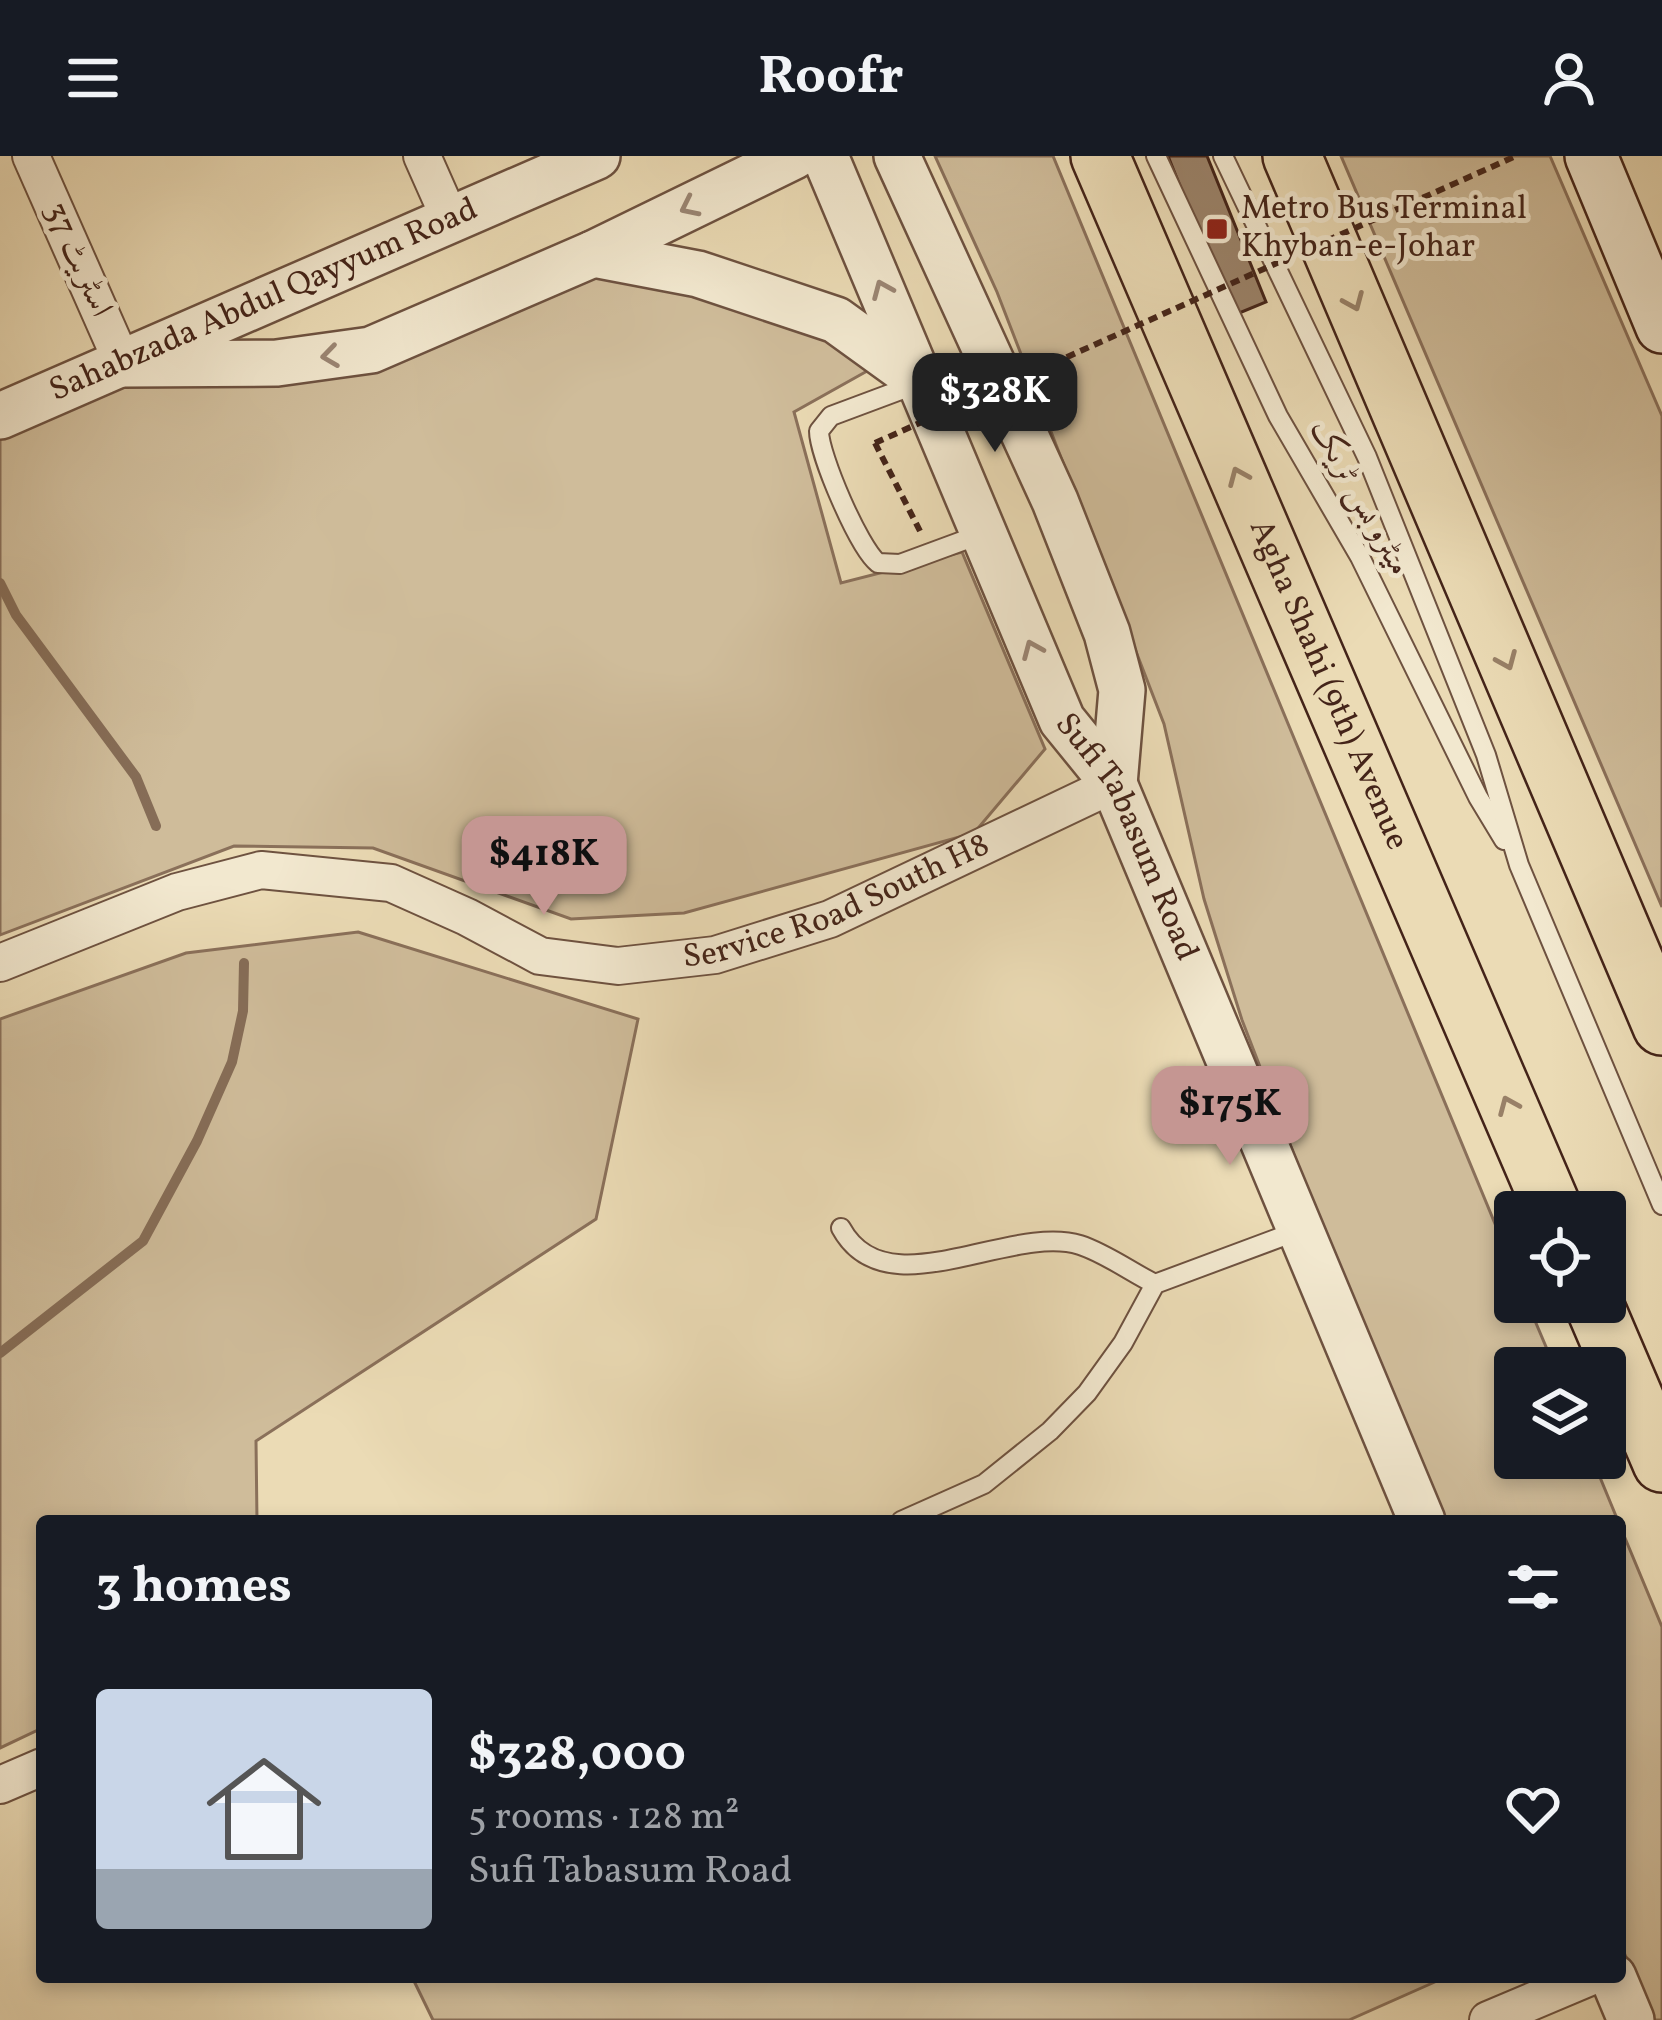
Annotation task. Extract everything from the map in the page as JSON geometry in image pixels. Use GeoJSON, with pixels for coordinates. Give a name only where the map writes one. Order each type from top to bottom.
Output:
{"type":"FeatureCollection","features":[{"type":"Feature","properties":{"kind":"main road","name":"Agha Shahi (9th) Avenue"},"geometry":{"type":"LineString","coordinates":[[1100,156],[1545,1191]]}},
{"type":"Feature","properties":{"kind":"main road"},"geometry":{"type":"LineString","coordinates":[[1292,156],[1662,1026]]}},
{"type":"Feature","properties":{"kind":"main road"},"geometry":{"type":"LineString","coordinates":[[1591,156],[1662,327]]}},
{"type":"Feature","properties":{"kind":"main road"},"geometry":{"type":"LineString","coordinates":[[1602,1323],[1662,1463]]}},
{"type":"Feature","properties":{"kind":"street","name":"اسٹریٹ 37"},"geometry":{"type":"LineString","coordinates":[[31,156],[123,364]]}},
{"type":"Feature","properties":{"kind":"street"},"geometry":{"type":"LineString","coordinates":[[422,156],[450,219]]}},
{"type":"Feature","properties":{"kind":"street","name":"Sahabzada Abdul Qayyum Road"},"geometry":{"type":"LineString","coordinates":[[0,416],[596,156]]}},
{"type":"Feature","properties":{"kind":"street"},"geometry":{"type":"LineString","coordinates":[[123,364],[277,363],[371,350],[593,254],[794,156]]}},
{"type":"Feature","properties":{"kind":"street","name":"Sufi Tabasum Road"},"geometry":{"type":"LineString","coordinates":[[826,156],[1062,720],[1114,784],[1419,1515]]}},
{"type":"Feature","properties":{"kind":"street"},"geometry":{"type":"LineString","coordinates":[[897,156],[1055,501],[1107,633],[1123,690],[1114,784]]}},
{"type":"Feature","properties":{"kind":"street"},"geometry":{"type":"LineString","coordinates":[[593,254],[698,274],[836,320],[922,382]]}},
{"type":"Feature","properties":{"kind":"street","name":"Service Road South H8"},"geometry":{"type":"LineString","coordinates":[[0,963],[177,892],[261,870],[391,884],[540,956],[618,966],[715,955],[830,919],[1114,784]]}},
{"type":"Feature","properties":{"kind":"street"},"geometry":{"type":"LineString","coordinates":[[0,1785],[36,1770]]}},
{"type":"Feature","properties":{"kind":"street"},"geometry":{"type":"LineString","coordinates":[[1488,2020],[1575,1983]]}},
{"type":"Feature","properties":{"kind":"street"},"geometry":{"type":"LineString","coordinates":[[1616,1983],[1631,2020]]}},
{"type":"Feature","properties":{"kind":"lane","name":"میٹرو بس ٹریک"},"geometry":{"type":"LineString","coordinates":[[1156,156],[1278,416],[1360,557],[1478,797],[1519,865]]}},
{"type":"Feature","properties":{"kind":"lane","name":"میٹرو بس ٹریک"},"geometry":{"type":"LineString","coordinates":[[1223,156],[1367,457],[1486,755],[1519,865],[1662,1205]]}},
{"type":"Feature","properties":{"kind":"lane"},"geometry":{"type":"LineString","coordinates":[[922,382],[831,416],[819,440],[871,558],[887,566],[984,532]]}},
{"type":"Feature","properties":{"kind":"lane"},"geometry":{"type":"LineString","coordinates":[[841,1228],[856,1250],[891,1263],[920,1265],[1006,1248],[1078,1244],[1155,1284]]}},
{"type":"Feature","properties":{"kind":"lane"},"geometry":{"type":"LineString","coordinates":[[915,1515],[984,1484],[1050,1431],[1099,1377],[1155,1284],[1300,1230]]}},
{"type":"Feature","properties":{"kind":"path"},"geometry":{"type":"LineString","coordinates":[[931,552],[875,443],[1516,156]]}},
{"type":"Feature","properties":{"kind":"shaded area"},"geometry":{"type":"Polygon","coordinates":[[[935,156],[1053,156],[1494,1221],[1494,1323],[1536,1323],[1546,1347],[1494,1347],[1494,1479],[1601,1479],[1616,1515],[1439,1515],[1358,1321],[1242,1020],[1204,899],[1164,724],[997,292],[935,156]]]}},
{"type":"Feature","properties":{"kind":"shaded area"},"geometry":{"type":"Polygon","coordinates":[[[1341,156],[1550,156],[1662,416],[1662,907],[1341,156]]]}},
{"type":"Feature","properties":{"kind":"shaded area"},"geometry":{"type":"Polygon","coordinates":[[[592,266],[803,313],[885,361],[794,412],[841,583],[962,552],[1045,749],[974,833],[684,913],[571,919],[373,848],[234,846],[0,935],[0,439],[141,376],[408,350],[592,266]]]}},
{"type":"Feature","properties":{"kind":"shaded area"},"geometry":{"type":"Polygon","coordinates":[[[358,932],[638,1019],[596,1219],[256,1441],[257,1515],[36,1515],[36,1731],[0,1748],[0,1019],[186,953],[358,932]]]}},
{"type":"Feature","properties":{"kind":"shaded area"},"geometry":{"type":"Polygon","coordinates":[[[1626,1540],[1662,1627],[1662,2020],[1653,2020],[1626,1957],[1626,1540]]]}},
{"type":"Feature","properties":{"kind":"shaded area"},"geometry":{"type":"Polygon","coordinates":[[[415,1983],[1432,1983],[1349,2020],[433,2020],[415,1983]]]}},
{"type":"Feature","properties":{"kind":"building","name":"Metro Bus Terminal Khyban-e-Johar"},"geometry":{"type":"Polygon","coordinates":[[[1168,156],[1207,156],[1266,302],[1232,316],[1168,156]]]}},
{"type":"Feature","properties":{"kind":"waterway"},"geometry":{"type":"LineString","coordinates":[[0,583],[16,615],[136,777],[156,826]]}},
{"type":"Feature","properties":{"kind":"waterway"},"geometry":{"type":"LineString","coordinates":[[0,1353],[143,1241],[197,1141],[232,1062],[243,1011],[244,963]]}},
{"type":"Feature","properties":{"kind":"place","name":"Metro Bus Terminal Khyban-e-Johar"},"geometry":{"type":"Point","coordinates":[1217,229]}}]}
